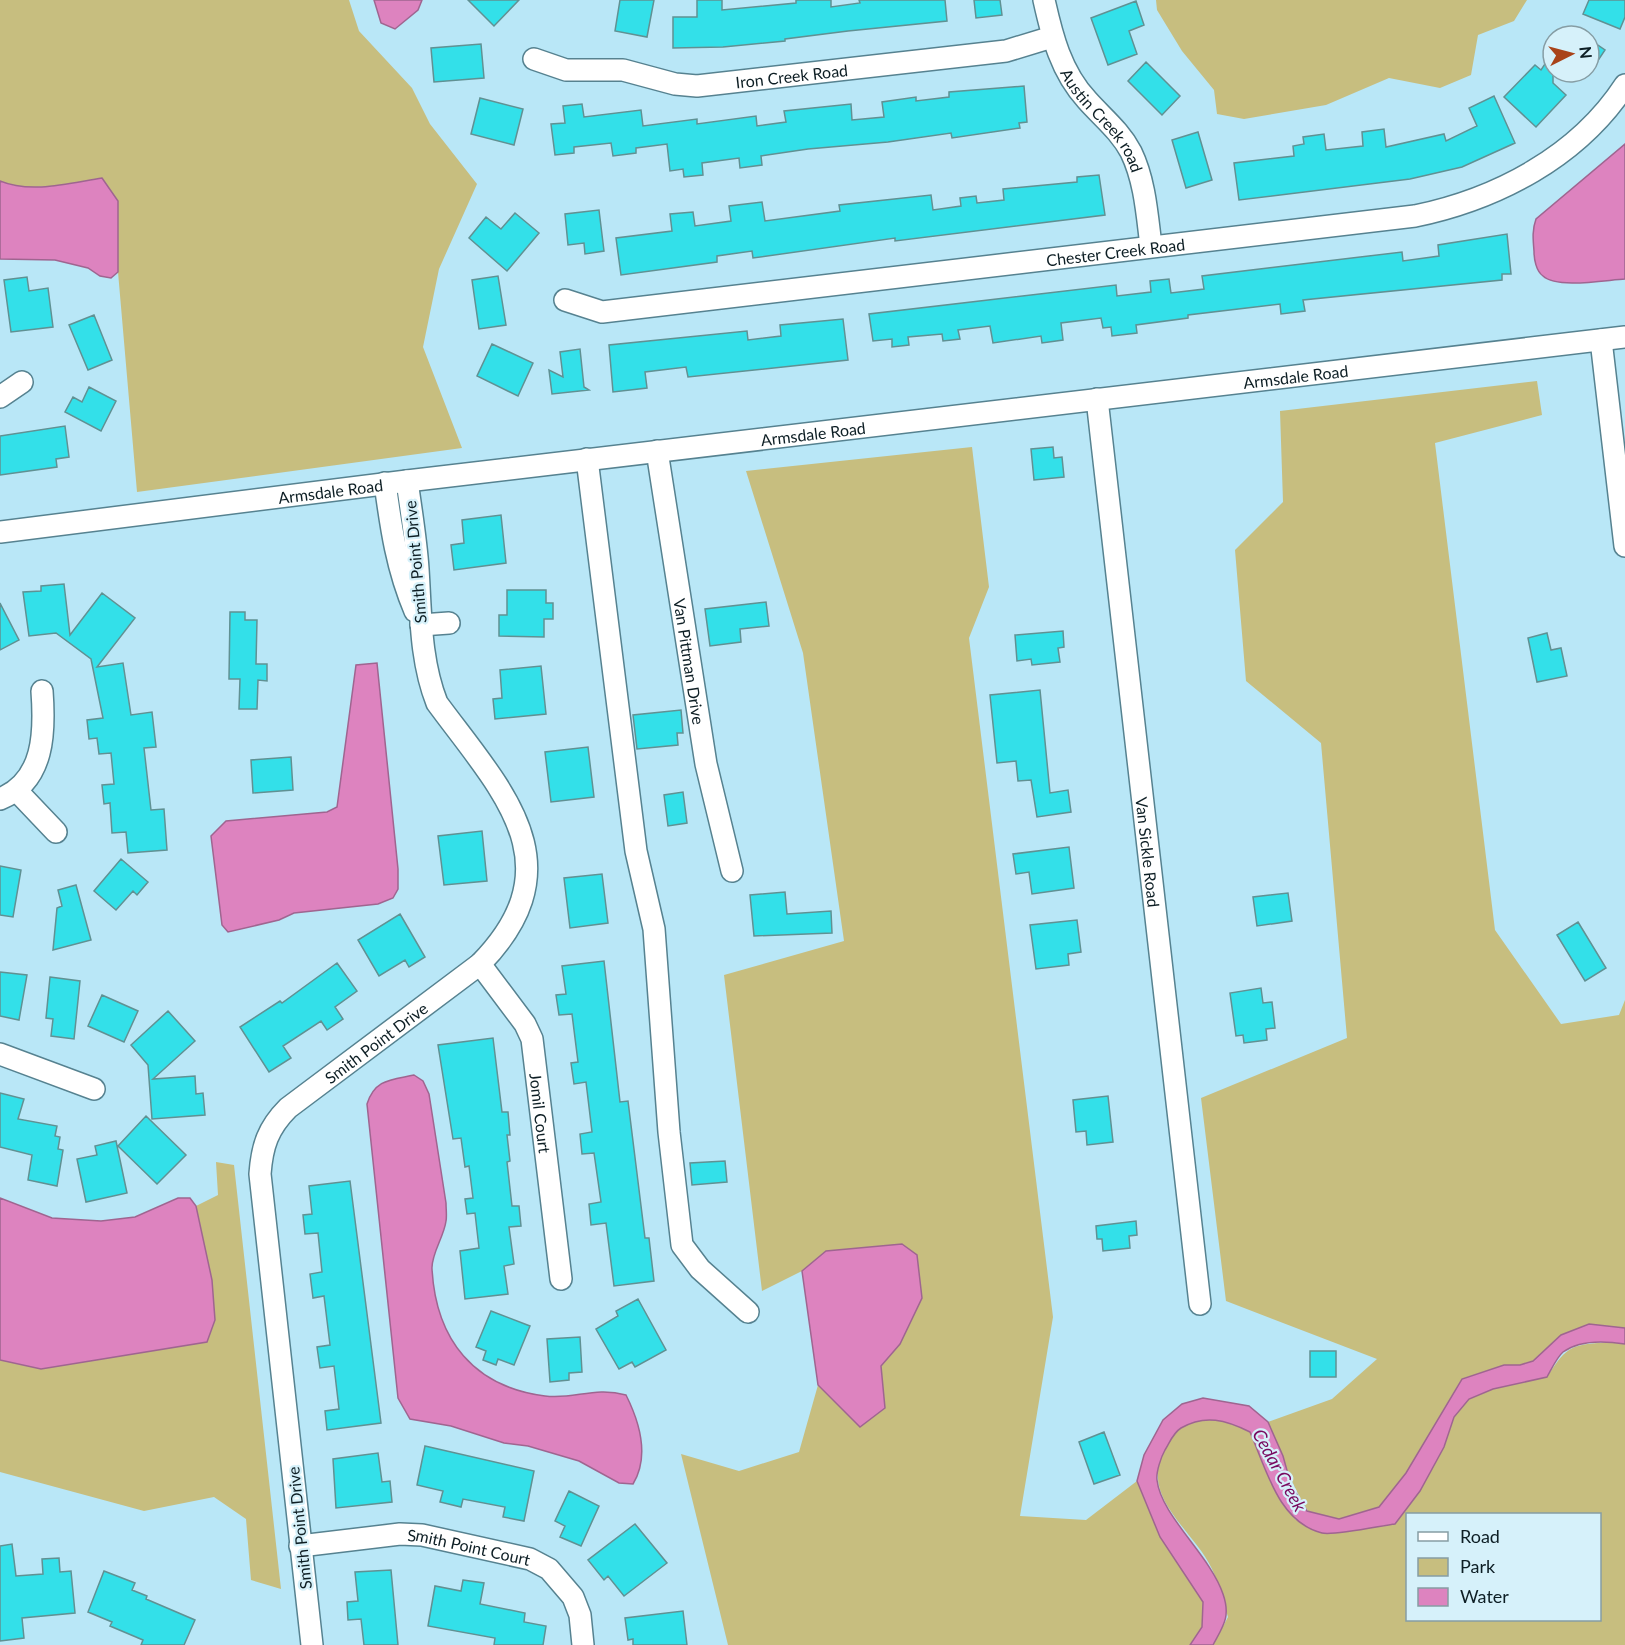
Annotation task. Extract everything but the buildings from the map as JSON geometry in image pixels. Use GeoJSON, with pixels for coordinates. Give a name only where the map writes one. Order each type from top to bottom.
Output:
{"type":"FeatureCollection","features":[{"type":"Feature","properties":{"kind":"street","name":"Austin Creek road"},"geometry":{"type":"LineString","coordinates":[[1044,0],[1052,37],[1067,73],[1085,98],[1116,129],[1130,150],[1141,178],[1151,246]]}},
{"type":"Feature","properties":{"kind":"street","name":"Iron Creek Road"},"geometry":{"type":"LineString","coordinates":[[534,59],[566,70],[623,70],[675,84],[698,86],[1006,51],[1052,37]]}},
{"type":"Feature","properties":{"kind":"street","name":"Chester Creek Road"},"geometry":{"type":"LineString","coordinates":[[565,300],[602,312],[1415,216],[1476,200],[1514,183],[1553,158],[1596,121],[1625,85]]}},
{"type":"Feature","properties":{"kind":"street","name":"Armsdale Road"},"geometry":{"type":"LineString","coordinates":[[0,532],[385,483],[1625,337]]}},
{"type":"Feature","properties":{"kind":"street"},"geometry":{"type":"LineString","coordinates":[[1601,340],[1625,546]]}},
{"type":"Feature","properties":{"kind":"street"},"geometry":{"type":"LineString","coordinates":[[0,397],[22,382]]}},
{"type":"Feature","properties":{"kind":"street","name":"Van Sickle Road"},"geometry":{"type":"LineString","coordinates":[[1096,399],[1200,1304]]}},
{"type":"Feature","properties":{"kind":"street","name":"Van Pittman Drive"},"geometry":{"type":"LineString","coordinates":[[657,451],[706,764],[732,871]]}},
{"type":"Feature","properties":{"kind":"street"},"geometry":{"type":"LineString","coordinates":[[587,459],[636,851],[654,930],[669,1132],[682,1245],[700,1269],[748,1312]]}},
{"type":"Feature","properties":{"kind":"street","name":"Smith Point Drive"},"geometry":{"type":"LineString","coordinates":[[312,1645],[260,1174],[262,1146],[274,1122],[288,1108],[480,964],[502,942],[523,900],[526,858],[523,837],[507,799],[436,703],[430,685],[421,625],[418,567],[407,481]]}},
{"type":"Feature","properties":{"kind":"street"},"geometry":{"type":"LineString","coordinates":[[385,483],[394,552],[402,581],[421,625],[449,623]]}},
{"type":"Feature","properties":{"kind":"street"},"geometry":{"type":"LineString","coordinates":[[42,691],[45,726],[40,752],[30,775],[9,795],[56,832]]}},
{"type":"Feature","properties":{"kind":"street","name":"Jomil Court"},"geometry":{"type":"LineString","coordinates":[[480,964],[525,1024],[531,1039],[561,1279]]}},
{"type":"Feature","properties":{"kind":"street"},"geometry":{"type":"LineString","coordinates":[[0,1054],[94,1089]]}},
{"type":"Feature","properties":{"kind":"street","name":"Smith Point Court"},"geometry":{"type":"LineString","coordinates":[[300,1546],[400,1534],[422,1535],[530,1559],[549,1569],[573,1597],[580,1615],[583,1645]]}},
{"type":"Feature","properties":{"kind":"green space"},"geometry":{"type":"Polygon","coordinates":[[[0,0],[349,0],[359,31],[412,88],[430,124],[477,184],[439,269],[423,347],[462,448],[137,492],[118,272],[118,201],[102,178],[37,187],[12,185],[0,181],[0,0]]]}},
{"type":"Feature","properties":{"kind":"green space"},"geometry":{"type":"Polygon","coordinates":[[[1156,0],[1527,0],[1514,21],[1478,35],[1471,75],[1440,88],[1389,78],[1326,105],[1244,119],[1217,114],[1214,90],[1182,51],[1157,10],[1156,0]]]}},
{"type":"Feature","properties":{"kind":"green space"},"geometry":{"type":"Polygon","coordinates":[[[1537,381],[1542,415],[1435,443],[1495,930],[1561,1024],[1619,1015],[1625,1000],[1625,1328],[1589,1324],[1561,1335],[1533,1361],[1520,1365],[1504,1365],[1462,1379],[1406,1473],[1379,1507],[1339,1519],[1308,1511],[1291,1479],[1268,1422],[1332,1399],[1377,1359],[1226,1301],[1201,1098],[1347,1038],[1321,743],[1246,681],[1235,550],[1283,502],[1280,411],[1537,381]]]}},
{"type":"Feature","properties":{"kind":"green space"},"geometry":{"type":"Polygon","coordinates":[[[972,447],[989,587],[969,638],[1053,1317],[1020,1516],[1086,1520],[1137,1481],[1160,1537],[1203,1602],[1202,1627],[1190,1645],[728,1645],[681,1454],[739,1471],[799,1452],[818,1385],[860,1427],[884,1408],[881,1366],[900,1344],[826,1251],[802,1271],[762,1291],[724,975],[844,941],[803,653],[746,471],[972,447]]]}},
{"type":"Feature","properties":{"kind":"green space"},"geometry":{"type":"Polygon","coordinates":[[[216,1162],[234,1165],[281,1589],[251,1580],[246,1519],[214,1497],[144,1511],[0,1472],[0,1360],[41,1369],[212,1280],[196,1206],[218,1195],[216,1162]]]}},
{"type":"Feature","properties":{"kind":"green space"},"geometry":{"type":"Polygon","coordinates":[[[1611,1342],[1625,1344],[1625,1645],[1213,1645],[1228,1617],[1219,1586],[1204,1555],[1163,1498],[1158,1483],[1159,1467],[1165,1450],[1178,1430],[1199,1421],[1216,1420],[1250,1432],[1276,1493],[1296,1520],[1395,1524],[1420,1491],[1444,1447],[1454,1417],[1469,1399],[1493,1389],[1547,1377],[1566,1352],[1579,1346],[1611,1342]]]}},
{"type":"Feature","properties":{"kind":"water"},"geometry":{"type":"Polygon","coordinates":[[[374,0],[422,0],[418,10],[395,29],[381,23],[374,0]]]}},
{"type":"Feature","properties":{"kind":"water"},"geometry":{"type":"Polygon","coordinates":[[[1625,144],[1625,279],[1570,283],[1550,280],[1543,276],[1534,258],[1533,235],[1536,219],[1625,144]]]}},
{"type":"Feature","properties":{"kind":"water"},"geometry":{"type":"Polygon","coordinates":[[[102,178],[118,201],[118,272],[111,278],[100,276],[88,268],[55,260],[0,259],[0,181],[12,185],[37,187],[102,178]]]}},
{"type":"Feature","properties":{"kind":"water"},"geometry":{"type":"Polygon","coordinates":[[[377,663],[398,869],[398,889],[393,898],[378,904],[294,913],[279,920],[228,932],[222,925],[211,836],[226,821],[327,812],[337,807],[356,665],[377,663]]]}},
{"type":"Feature","properties":{"kind":"water"},"geometry":{"type":"Polygon","coordinates":[[[414,1075],[423,1081],[429,1094],[446,1203],[445,1227],[433,1257],[432,1269],[441,1318],[451,1338],[463,1356],[479,1371],[520,1391],[555,1397],[594,1392],[626,1395],[639,1428],[642,1451],[638,1473],[633,1484],[619,1483],[579,1461],[528,1446],[504,1443],[451,1426],[410,1419],[398,1398],[367,1104],[379,1085],[414,1075]]]}},
{"type":"Feature","properties":{"kind":"water"},"geometry":{"type":"Polygon","coordinates":[[[0,1198],[52,1218],[101,1221],[135,1217],[178,1198],[190,1198],[196,1206],[212,1280],[215,1320],[207,1342],[41,1369],[0,1360],[0,1198]]]}},
{"type":"Feature","properties":{"kind":"water"},"geometry":{"type":"Polygon","coordinates":[[[902,1244],[917,1255],[922,1298],[900,1344],[881,1366],[885,1408],[860,1427],[818,1385],[802,1271],[826,1251],[902,1244]]]}},
{"type":"Feature","properties":{"kind":"water","name":"Cedar Creek"},"geometry":{"type":"Polygon","coordinates":[[[1589,1324],[1625,1328],[1625,1344],[1601,1342],[1577,1345],[1561,1354],[1547,1377],[1493,1389],[1469,1399],[1454,1417],[1444,1447],[1420,1491],[1395,1524],[1328,1534],[1307,1527],[1294,1518],[1284,1506],[1268,1477],[1250,1432],[1216,1420],[1199,1421],[1178,1430],[1165,1450],[1159,1465],[1157,1480],[1160,1494],[1176,1522],[1217,1579],[1226,1609],[1225,1621],[1213,1645],[1190,1645],[1202,1627],[1203,1602],[1160,1537],[1137,1481],[1144,1455],[1163,1420],[1182,1404],[1203,1398],[1249,1406],[1268,1422],[1283,1456],[1291,1485],[1307,1511],[1339,1519],[1379,1507],[1406,1473],[1462,1379],[1504,1365],[1520,1365],[1533,1361],[1561,1335],[1589,1324]]]}}]}
